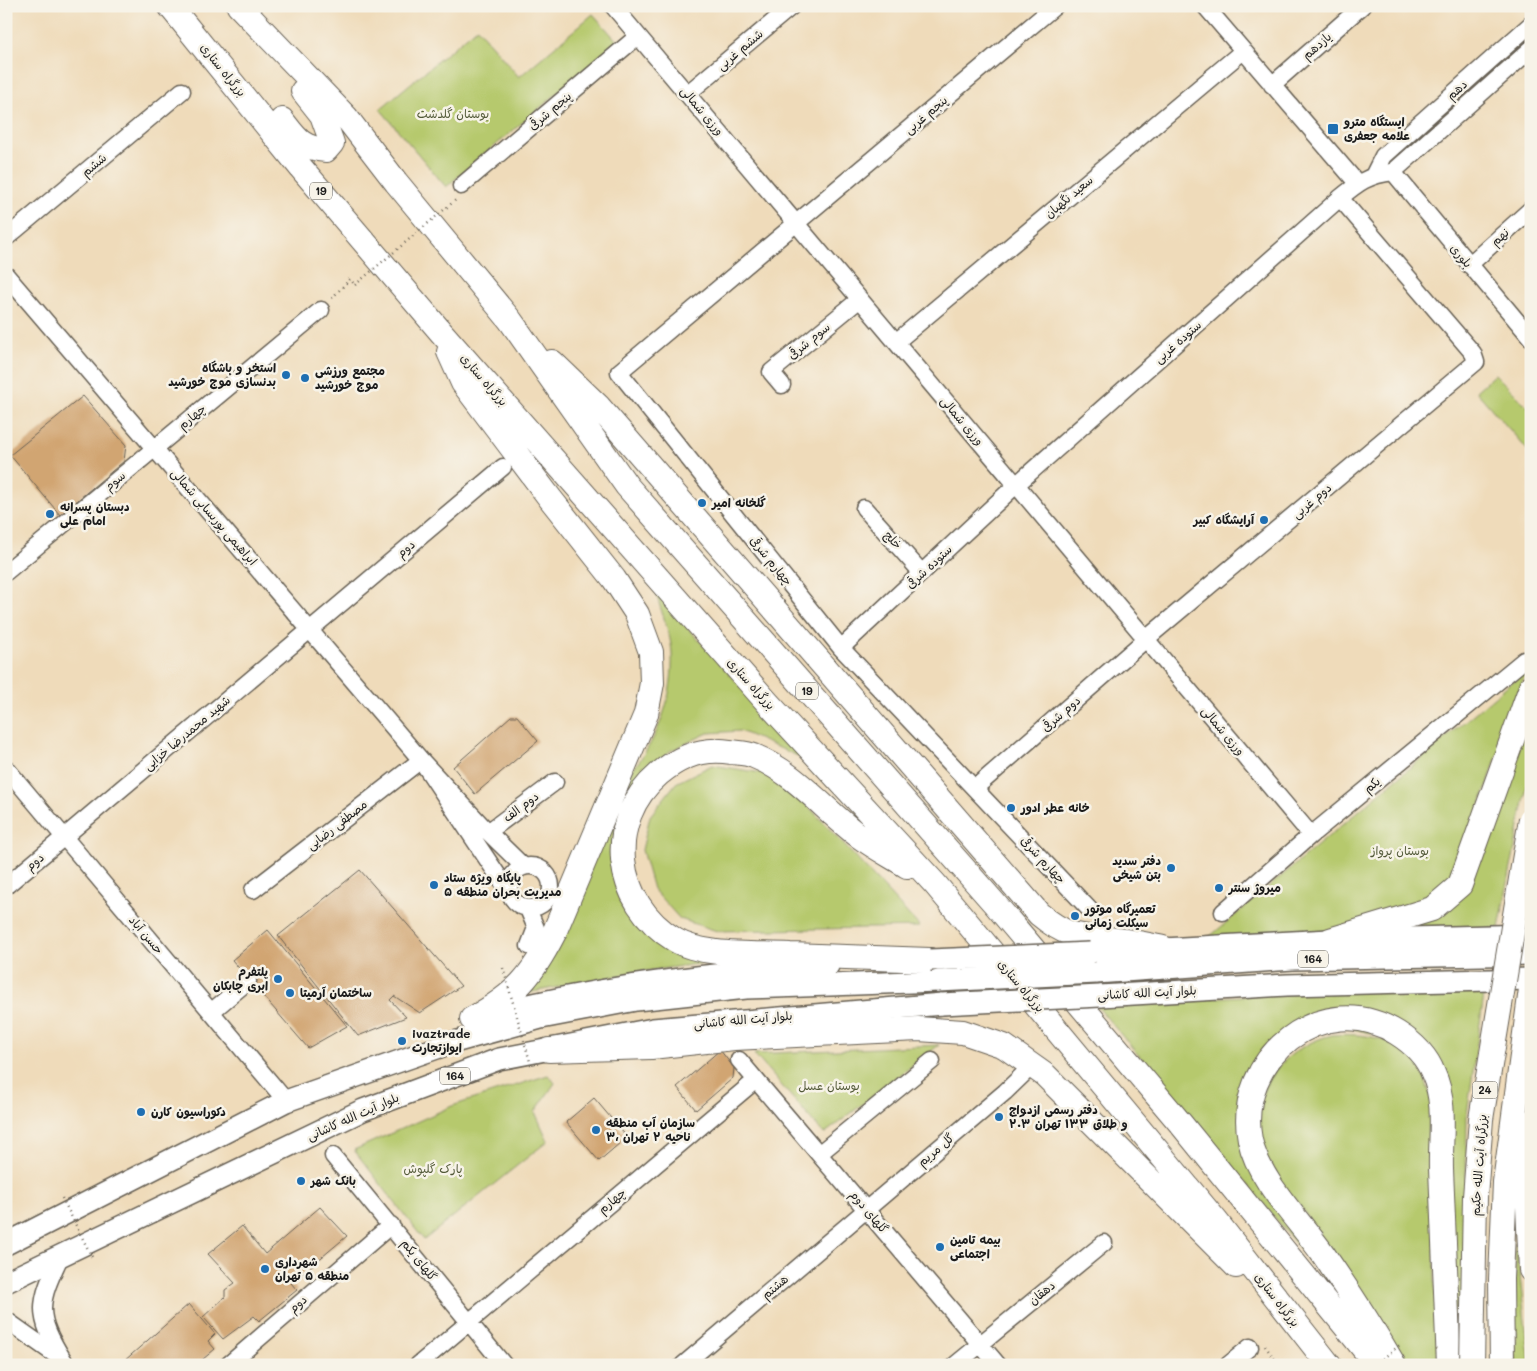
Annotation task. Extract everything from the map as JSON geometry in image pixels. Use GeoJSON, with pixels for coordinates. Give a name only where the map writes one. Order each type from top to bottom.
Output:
{"type":"FeatureCollection","features":[{"type":"Feature","properties":{"kind":"highway","name":"بزرگراه ستاری"},"geometry":{"type":"LineString","coordinates":[[170,6],[302,168],[441,332],[767,702],[935,884],[1159,1151],[1323,1360]]}},
{"type":"Feature","properties":{"kind":"highway"},"geometry":{"type":"LineString","coordinates":[[205,47],[252,82],[296,138],[310,149],[326,150],[332,143],[322,115],[279,62],[242,9]]}},
{"type":"Feature","properties":{"kind":"highway","name":"19"},"geometry":{"type":"LineString","coordinates":[[242,9],[346,116],[396,182],[510,320],[627,486],[1002,912],[1181,1124],[1376,1365]]}},
{"type":"Feature","properties":{"kind":"highway"},"geometry":{"type":"LineString","coordinates":[[510,320],[599,407],[1039,914],[1056,928],[1078,937],[1119,940],[1163,948]]}},
{"type":"Feature","properties":{"kind":"highway"},"geometry":{"type":"LineString","coordinates":[[441,332],[463,382],[548,497],[614,579],[637,614],[651,652],[652,683],[646,714],[554,933],[538,966],[518,989],[472,1019]]}},
{"type":"Feature","properties":{"kind":"highway"},"geometry":{"type":"LineString","coordinates":[[1330,940],[1432,909],[1460,885],[1531,687]]}},
{"type":"Feature","properties":{"kind":"highway"},"geometry":{"type":"LineString","coordinates":[[934,970],[712,952],[675,940],[650,920],[628,887],[621,847],[627,814],[644,786],[670,764],[700,750],[723,750],[753,755],[783,772],[858,835],[935,884]]}},
{"type":"Feature","properties":{"kind":"highway","name":"بزرگراه آیت الله حکیم"},"geometry":{"type":"LineString","coordinates":[[1472,1365],[1475,1197],[1481,1119],[1531,820]]}},
{"type":"Feature","properties":{"kind":"highway","name":"24"},"geometry":{"type":"LineString","coordinates":[[1502,1365],[1501,1279],[1506,1182],[1531,989]]}},
{"type":"Feature","properties":{"kind":"highway"},"geometry":{"type":"LineString","coordinates":[[1398,1354],[1270,1183],[1250,1142],[1249,1106],[1254,1085],[1263,1066],[1277,1049],[1296,1034],[1316,1023],[1334,1019],[1374,1022],[1392,1029],[1410,1041],[1422,1054],[1433,1073],[1441,1100],[1441,1165],[1449,1365]]}},
{"type":"Feature","properties":{"kind":"highway"},"geometry":{"type":"LineString","coordinates":[[549,1050],[651,1047],[734,1038],[918,1029],[963,1032],[1004,1046],[1033,1065],[1116,1144],[1228,1260],[1272,1295]]}},
{"type":"Feature","properties":{"kind":"highway"},"geometry":{"type":"LineString","coordinates":[[1520,1064],[1531,1270]]}},
{"type":"Feature","properties":{"kind":"main road"},"geometry":{"type":"LineString","coordinates":[[450,1042],[472,1019],[542,1001],[700,975],[743,970],[934,970],[1093,963],[1163,948],[1330,940],[1531,936]]}},
{"type":"Feature","properties":{"kind":"main road","name":"بلوار آیت الله کاشانی"},"geometry":{"type":"LineString","coordinates":[[1093,963],[1531,954]]}},
{"type":"Feature","properties":{"kind":"main road"},"geometry":{"type":"LineString","coordinates":[[6,1244],[286,1101],[450,1042],[541,1018],[636,1000],[934,970]]}},
{"type":"Feature","properties":{"kind":"main road","name":"بلوار آیت الله کاشانی"},"geometry":{"type":"LineString","coordinates":[[6,1282],[363,1110],[499,1059],[653,1029],[942,1004],[1287,985],[1531,979]]}},
{"type":"Feature","properties":{"kind":"street","name":"ورزی شمالی"},"geometry":{"type":"LineString","coordinates":[[613,6],[1311,835]]}},
{"type":"Feature","properties":{"kind":"street","name":"ششم غربی"},"geometry":{"type":"LineString","coordinates":[[687,94],[792,6]]}},
{"type":"Feature","properties":{"kind":"street","name":"پنجم غربی"},"geometry":{"type":"LineString","coordinates":[[796,224],[1055,6]]}},
{"type":"Feature","properties":{"kind":"street"},"geometry":{"type":"LineString","coordinates":[[1204,6],[1357,183]]}},
{"type":"Feature","properties":{"kind":"street","name":"یازدهم"},"geometry":{"type":"LineString","coordinates":[[1272,85],[1362,6]]}},
{"type":"Feature","properties":{"kind":"street","name":"دهم"},"geometry":{"type":"LineString","coordinates":[[1374,174],[1383,156],[1531,24]]}},
{"type":"Feature","properties":{"kind":"street","name":"پنجم شرقی"},"geometry":{"type":"LineString","coordinates":[[460,192],[638,36]]}},
{"type":"Feature","properties":{"kind":"street","name":"دهم"},"geometry":{"type":"LineString","coordinates":[[1393,172],[1531,49]]}},
{"type":"Feature","properties":{"kind":"street","name":"سعید نگهبان"},"geometry":{"type":"LineString","coordinates":[[896,342],[1243,51]]}},
{"type":"Feature","properties":{"kind":"street","name":"ششم"},"geometry":{"type":"LineString","coordinates":[[6,238],[182,91]]}},
{"type":"Feature","properties":{"kind":"street"},"geometry":{"type":"LineString","coordinates":[[1374,174],[1393,172]]}},
{"type":"Feature","properties":{"kind":"street","name":"بلوری"},"geometry":{"type":"LineString","coordinates":[[1393,172],[1469,266],[1531,338]]}},
{"type":"Feature","properties":{"kind":"street","name":"ستوده غربی"},"geometry":{"type":"LineString","coordinates":[[1016,485],[1357,183],[1374,174]]}},
{"type":"Feature","properties":{"kind":"street","name":"دوم غربی"},"geometry":{"type":"LineString","coordinates":[[1146,639],[1476,362],[1473,352],[1340,198]]}},
{"type":"Feature","properties":{"kind":"street","name":"نهم"},"geometry":{"type":"LineString","coordinates":[[1469,266],[1531,209]]}},
{"type":"Feature","properties":{"kind":"street","name":"چهارم شرقی"},"geometry":{"type":"LineString","coordinates":[[796,224],[619,372],[841,648],[1090,910]]}},
{"type":"Feature","properties":{"kind":"street","name":"ابراهیمی پوربسابی شمالی"},"geometry":{"type":"LineString","coordinates":[[6,274],[421,760],[488,832],[524,867]]}},
{"type":"Feature","properties":{"kind":"street","name":"سوم شرقی"},"geometry":{"type":"LineString","coordinates":[[782,385],[771,372],[860,299]]}},
{"type":"Feature","properties":{"kind":"street","name":"چهارم"},"geometry":{"type":"LineString","coordinates":[[155,448],[321,310]]}},
{"type":"Feature","properties":{"kind":"street","name":"سوم"},"geometry":{"type":"LineString","coordinates":[[6,572],[155,448]]}},
{"type":"Feature","properties":{"kind":"street","name":"دوم"},"geometry":{"type":"LineString","coordinates":[[310,630],[502,467]]}},
{"type":"Feature","properties":{"kind":"street","name":"ستوده شرقی"},"geometry":{"type":"LineString","coordinates":[[841,648],[1016,485]]}},
{"type":"Feature","properties":{"kind":"street","name":"خلج"},"geometry":{"type":"LineString","coordinates":[[864,508],[922,573]]}},
{"type":"Feature","properties":{"kind":"street","name":"شهید محمدرضا خزایی"},"geometry":{"type":"LineString","coordinates":[[64,837],[310,630]]}},
{"type":"Feature","properties":{"kind":"street","name":"دوم شرقی"},"geometry":{"type":"LineString","coordinates":[[976,788],[1146,639]]}},
{"type":"Feature","properties":{"kind":"street","name":"یکم"},"geometry":{"type":"LineString","coordinates":[[1223,912],[1311,835],[1524,660]]}},
{"type":"Feature","properties":{"kind":"street","name":"ابراهیمی پوربسابی شمالی"},"geometry":{"type":"LineString","coordinates":[[421,760],[509,892]]}},
{"type":"Feature","properties":{"kind":"street","name":"مصطفی رضایی"},"geometry":{"type":"LineString","coordinates":[[253,890],[421,760]]}},
{"type":"Feature","properties":{"kind":"street","name":"حسن آباد"},"geometry":{"type":"LineString","coordinates":[[6,768],[286,1101]]}},
{"type":"Feature","properties":{"kind":"street","name":"دوم الف"},"geometry":{"type":"LineString","coordinates":[[488,832],[555,782]]}},
{"type":"Feature","properties":{"kind":"street","name":"دوم"},"geometry":{"type":"LineString","coordinates":[[6,886],[64,837]]}},
{"type":"Feature","properties":{"kind":"street"},"geometry":{"type":"LineString","coordinates":[[524,867],[537,867],[543,870],[551,881],[552,888],[547,901],[542,905],[528,909],[516,904],[509,892],[513,874],[524,867]]}},
{"type":"Feature","properties":{"kind":"street"},"geometry":{"type":"LineString","coordinates":[[528,909],[536,928],[529,946]]}},
{"type":"Feature","properties":{"kind":"street"},"geometry":{"type":"LineString","coordinates":[[211,1012],[248,981]]}},
{"type":"Feature","properties":{"kind":"street","name":"گلهای دوم"},"geometry":{"type":"LineString","coordinates":[[739,1060],[820,1153],[998,1365]]}},
{"type":"Feature","properties":{"kind":"street"},"geometry":{"type":"LineString","coordinates":[[820,1153],[932,1061]]}},
{"type":"Feature","properties":{"kind":"street","name":"گل مریم"},"geometry":{"type":"LineString","coordinates":[[867,1209],[1005,1092],[1033,1065]]}},
{"type":"Feature","properties":{"kind":"street","name":"چهارم"},"geometry":{"type":"LineString","coordinates":[[468,1323],[756,1080]]}},
{"type":"Feature","properties":{"kind":"street","name":"گلهای یکم"},"geometry":{"type":"LineString","coordinates":[[333,1156],[391,1224],[468,1323],[504,1365]]}},
{"type":"Feature","properties":{"kind":"street","name":"هشتم"},"geometry":{"type":"LineString","coordinates":[[683,1365],[867,1209]]}},
{"type":"Feature","properties":{"kind":"street","name":"دوم"},"geometry":{"type":"LineString","coordinates":[[228,1365],[391,1224]]}},
{"type":"Feature","properties":{"kind":"street","name":"دهقان"},"geometry":{"type":"LineString","coordinates":[[955,1365],[1104,1243]]}},
{"type":"Feature","properties":{"kind":"street"},"geometry":{"type":"LineString","coordinates":[[61,1255],[47,1283],[42,1307],[47,1333],[66,1363]]}},
{"type":"Feature","properties":{"kind":"street"},"geometry":{"type":"LineString","coordinates":[[6,1320],[66,1363]]}},
{"type":"Feature","properties":{"kind":"street"},"geometry":{"type":"LineString","coordinates":[[418,1365],[468,1323]]}},
{"type":"Feature","properties":{"kind":"street"},"geometry":{"type":"LineString","coordinates":[[1228,1365],[1250,1347]]}},
{"type":"Feature","properties":{"kind":"path"},"geometry":{"type":"LineString","coordinates":[[321,310],[350,279],[355,285],[460,192]]}},
{"type":"Feature","properties":{"kind":"path"},"geometry":{"type":"LineString","coordinates":[[503,968],[531,1065]]}},
{"type":"Feature","properties":{"kind":"path"},"geometry":{"type":"LineString","coordinates":[[62,1198],[92,1257]]}},
{"type":"Feature","properties":{"kind":"path"},"geometry":{"type":"LineString","coordinates":[[1376,1365],[1398,1354]]}},
{"type":"Feature","properties":{"kind":"green space","name":"بوستان گلدشت"},"geometry":{"type":"Polygon","coordinates":[[[593,14],[618,42],[446,187],[380,109],[477,28],[519,77],[593,14]]]}},
{"type":"Feature","properties":{"kind":"green space"},"geometry":{"type":"Polygon","coordinates":[[[1495,374],[1531,410],[1531,454],[1476,391],[1495,374]]]}},
{"type":"Feature","properties":{"kind":"green space"},"geometry":{"type":"Polygon","coordinates":[[[656,593],[807,760],[740,731],[708,733],[670,751],[644,773],[614,835],[610,854],[613,875],[619,893],[639,925],[656,939],[720,961],[638,972],[527,993],[629,774],[648,747],[662,718],[670,686],[672,653],[668,631],[656,593]]]}},
{"type":"Feature","properties":{"kind":"green space","name":"بوستان پرواز"},"geometry":{"type":"Polygon","coordinates":[[[1527,669],[1456,874],[1434,898],[1330,932],[1208,938],[1527,669]]]}},
{"type":"Feature","properties":{"kind":"green space"},"geometry":{"type":"Polygon","coordinates":[[[1531,712],[1531,766],[1499,928],[1390,931],[1439,914],[1531,712]]]}},
{"type":"Feature","properties":{"kind":"green space"},"geometry":{"type":"Polygon","coordinates":[[[712,765],[762,773],[797,794],[920,927],[717,931],[680,919],[653,889],[642,850],[650,816],[676,783],[712,765]]]}},
{"type":"Feature","properties":{"kind":"green space"},"geometry":{"type":"Polygon","coordinates":[[[1485,988],[1467,1114],[1463,1365],[1456,1365],[1427,1047],[1308,1018],[1241,1124],[1364,1328],[1245,1181],[1096,1005],[1323,991],[1485,988]]]}},
{"type":"Feature","properties":{"kind":"green space"},"geometry":{"type":"Polygon","coordinates":[[[1332,1035],[1367,1036],[1390,1042],[1401,1048],[1418,1064],[1431,1097],[1437,1365],[1403,1365],[1306,1215],[1269,1163],[1260,1139],[1258,1111],[1262,1095],[1278,1068],[1302,1047],[1332,1035]]]}},
{"type":"Feature","properties":{"kind":"green space","name":"بوستان عسل"},"geometry":{"type":"Polygon","coordinates":[[[939,1045],[824,1134],[754,1054],[939,1045]]]}},
{"type":"Feature","properties":{"kind":"green space","name":"پارک گلپوش"},"geometry":{"type":"Polygon","coordinates":[[[548,1075],[555,1083],[535,1112],[548,1141],[424,1240],[354,1150],[452,1106],[548,1075]]]}},
{"type":"Feature","properties":{"kind":"green space"},"geometry":{"type":"Polygon","coordinates":[[[1515,1233],[1530,1365],[1516,1365],[1515,1233]]]}},
{"type":"Feature","properties":{"kind":"building"},"geometry":{"type":"Polygon","coordinates":[[[83,396],[126,445],[124,461],[60,515],[10,455],[83,396]]]}},
{"type":"Feature","properties":{"kind":"building"},"geometry":{"type":"Polygon","coordinates":[[[511,716],[517,716],[538,741],[475,794],[453,767],[511,716]]]}},
{"type":"Feature","properties":{"kind":"building"},"geometry":{"type":"Polygon","coordinates":[[[360,870],[461,986],[420,1013],[394,996],[390,1000],[406,1017],[358,1036],[278,936],[360,870]]]}},
{"type":"Feature","properties":{"kind":"building","name":"ساختمان آرمیتا"},"geometry":{"type":"Polygon","coordinates":[[[268,930],[347,1026],[308,1048],[232,960],[268,930]]]}},
{"type":"Feature","properties":{"kind":"building"},"geometry":{"type":"Polygon","coordinates":[[[720,1050],[734,1068],[733,1078],[696,1110],[677,1087],[720,1050]]]}},
{"type":"Feature","properties":{"kind":"building","name":"سازمان آب منطقه ۳، ناحیه ۲ تهران"},"geometry":{"type":"Polygon","coordinates":[[[594,1098],[627,1137],[599,1161],[566,1122],[594,1098]]]}},
{"type":"Feature","properties":{"kind":"building","name":"شهرداری منطقه ۵ تهران"},"geometry":{"type":"Polygon","coordinates":[[[320,1207],[347,1236],[291,1283],[297,1290],[259,1321],[254,1316],[223,1339],[203,1317],[225,1297],[225,1290],[235,1283],[208,1254],[242,1226],[265,1254],[320,1207]]]}},
{"type":"Feature","properties":{"kind":"building"},"geometry":{"type":"Polygon","coordinates":[[[189,1304],[215,1334],[208,1341],[215,1349],[196,1365],[125,1365],[123,1362],[189,1304]]]}},
{"type":"Feature","properties":{"kind":"place","name":"ایستگاه مترو علامه جعفری"},"geometry":{"type":"Point","coordinates":[1333,129]}},
{"type":"Feature","properties":{"kind":"place","name":"استخر و باشگاه بدنسازی موج خورشید"},"geometry":{"type":"Point","coordinates":[286,375]}},
{"type":"Feature","properties":{"kind":"place","name":"مجتمع ورزشی موج خورشید"},"geometry":{"type":"Point","coordinates":[305,378]}},
{"type":"Feature","properties":{"kind":"place","name":"گلخانه امیر"},"geometry":{"type":"Point","coordinates":[702,503]}},
{"type":"Feature","properties":{"kind":"place","name":"دبستان پسرانه امام علی"},"geometry":{"type":"Point","coordinates":[50,514]}},
{"type":"Feature","properties":{"kind":"place","name":"آرایشگاه کبیر"},"geometry":{"type":"Point","coordinates":[1264,520]}},
{"type":"Feature","properties":{"kind":"place","name":"خانه عطر ادور"},"geometry":{"type":"Point","coordinates":[1011,808]}},
{"type":"Feature","properties":{"kind":"place","name":"دفتر سدید بتن شیخی"},"geometry":{"type":"Point","coordinates":[1171,868]}},
{"type":"Feature","properties":{"kind":"place","name":"پایگاه ویژه ستاد مدیریت بحران منطقه ۵"},"geometry":{"type":"Point","coordinates":[434,885]}},
{"type":"Feature","properties":{"kind":"place","name":"میروژ سنتر"},"geometry":{"type":"Point","coordinates":[1219,888]}},
{"type":"Feature","properties":{"kind":"place","name":"تعمیرگاه موتور سیکلت زمانی"},"geometry":{"type":"Point","coordinates":[1075,916]}},
{"type":"Feature","properties":{"kind":"place","name":"پلتفرم ابری چابکان"},"geometry":{"type":"Point","coordinates":[278,979]}},
{"type":"Feature","properties":{"kind":"place","name":"ساختمان آرمیتا"},"geometry":{"type":"Point","coordinates":[290,993]}},
{"type":"Feature","properties":{"kind":"place","name":"ivaztrade ایوازتجارت"},"geometry":{"type":"Point","coordinates":[402,1041]}},
{"type":"Feature","properties":{"kind":"place","name":"دکوراسیون کارن"},"geometry":{"type":"Point","coordinates":[141,1112]}},
{"type":"Feature","properties":{"kind":"place","name":"دفتر رسمی ازدواج ۲۰۳ و طلاق ۱۳۳ تهران"},"geometry":{"type":"Point","coordinates":[999,1117]}},
{"type":"Feature","properties":{"kind":"place","name":"سازمان آب منطقه ۳، ناحیه ۲ تهران"},"geometry":{"type":"Point","coordinates":[596,1130]}},
{"type":"Feature","properties":{"kind":"place","name":"بانک شهر"},"geometry":{"type":"Point","coordinates":[301,1181]}},
{"type":"Feature","properties":{"kind":"place","name":"بیمه تامین اجتماعی"},"geometry":{"type":"Point","coordinates":[940,1247]}},
{"type":"Feature","properties":{"kind":"place","name":"شهرداری منطقه ۵ تهران"},"geometry":{"type":"Point","coordinates":[265,1269]}}]}
